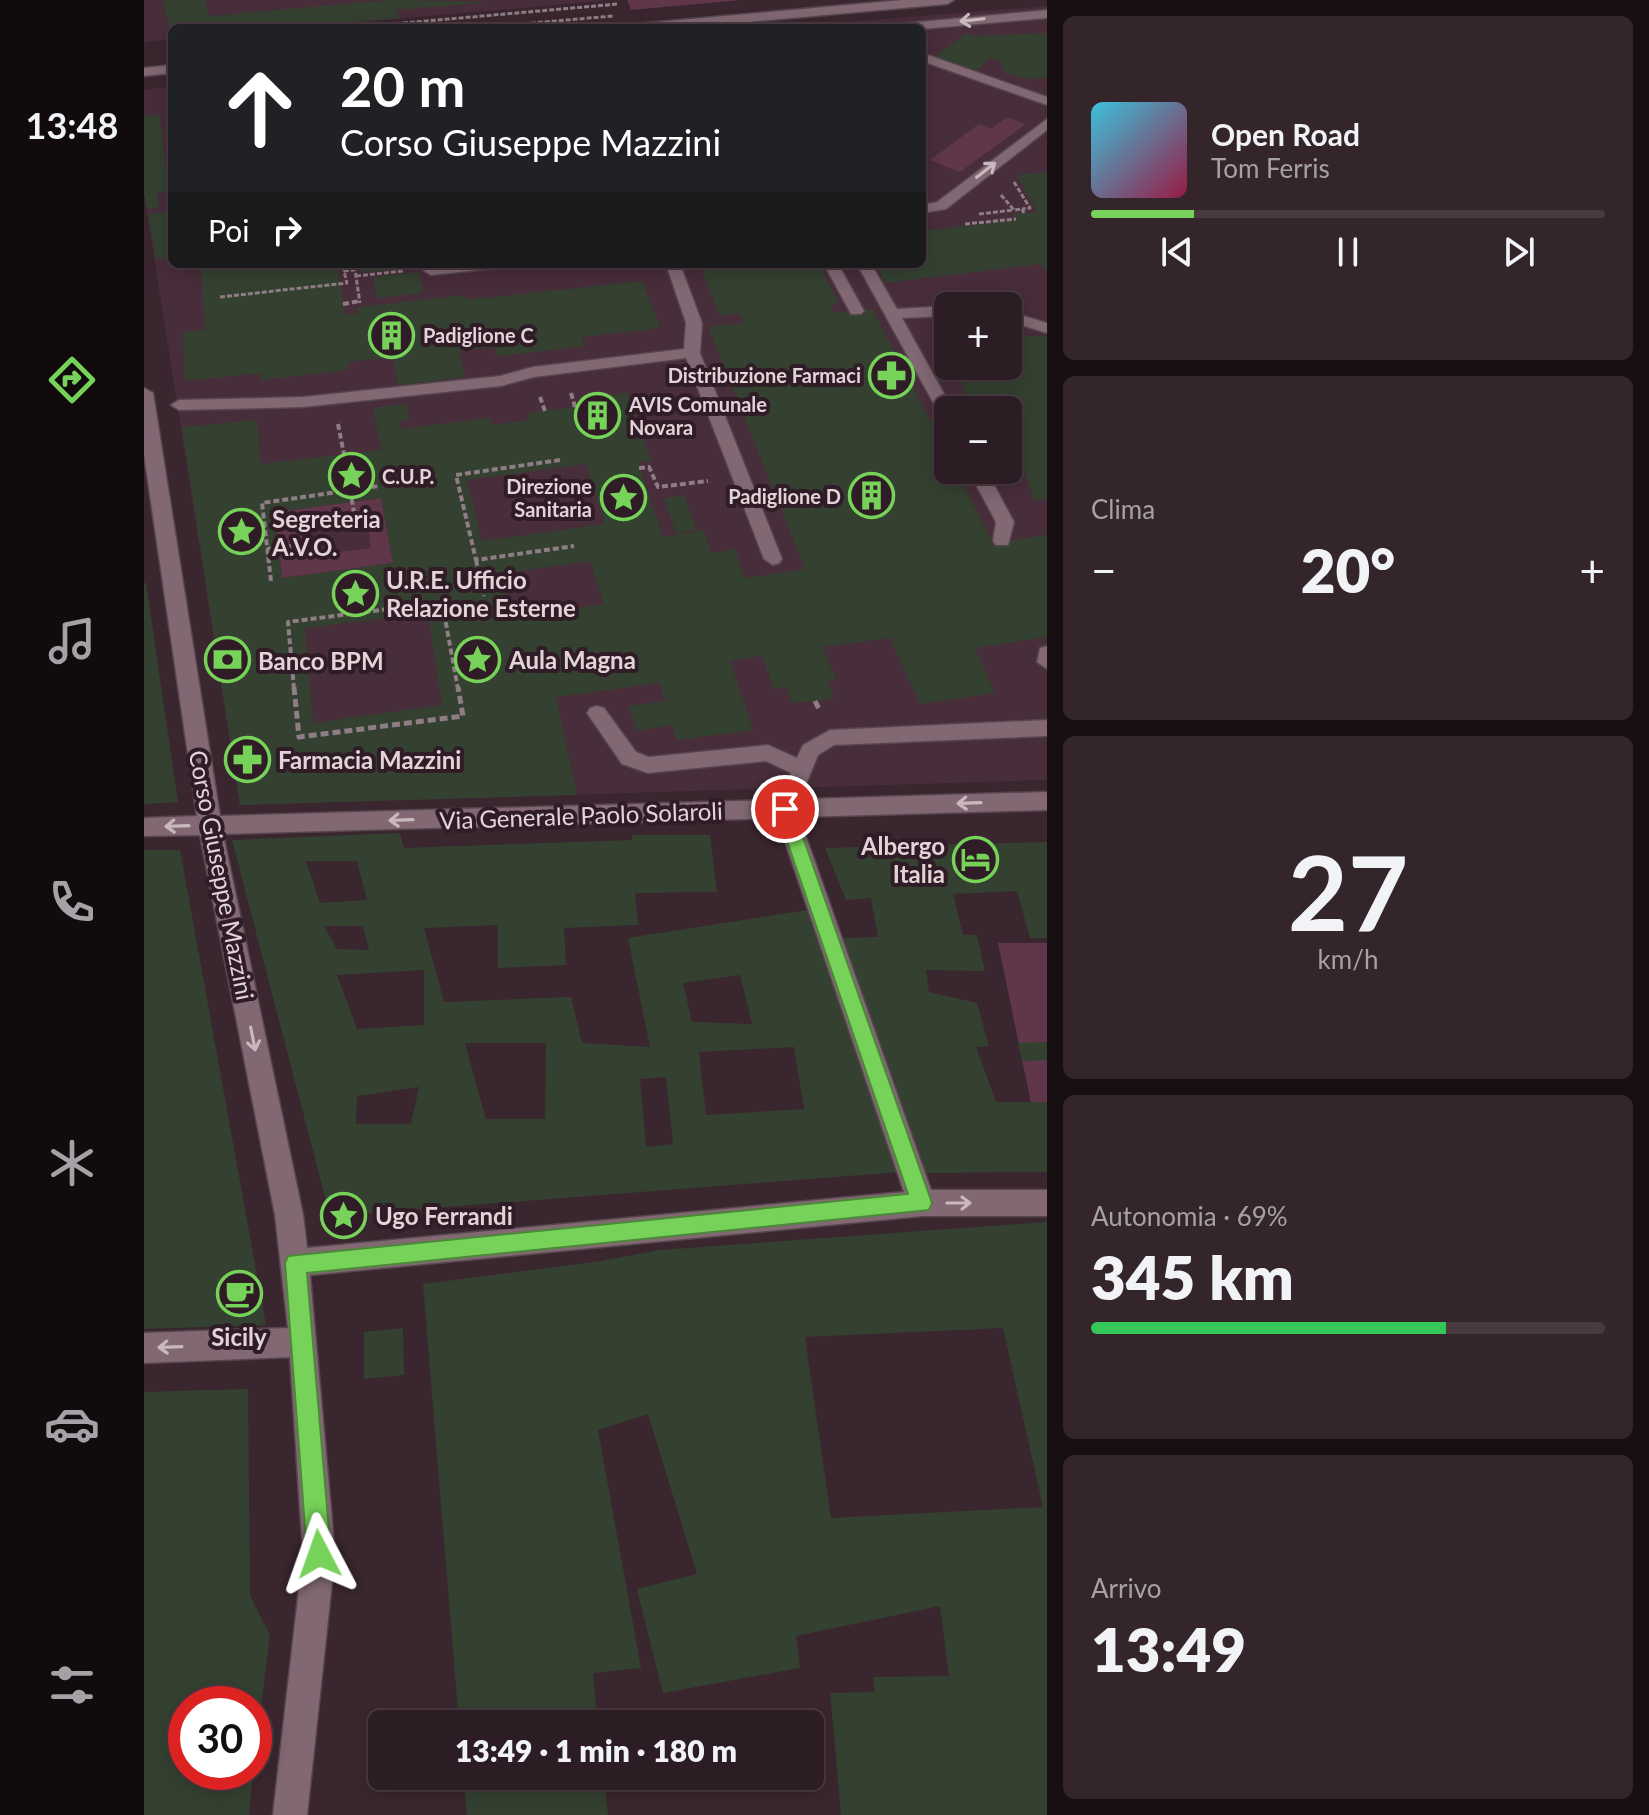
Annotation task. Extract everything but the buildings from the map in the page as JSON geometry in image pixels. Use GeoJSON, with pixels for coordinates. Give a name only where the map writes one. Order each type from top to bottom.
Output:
{"type":"FeatureCollection","features":[{"type":"Feature","properties":{"kind":"street"},"geometry":{"type":"LineString","coordinates":[[680,24],[947,0]]}},
{"type":"Feature","properties":{"kind":"street"},"geometry":{"type":"LineString","coordinates":[[144,72],[168,69]]}},
{"type":"Feature","properties":{"kind":"street","name":"Corso Giuseppe Mazzini"},"geometry":{"type":"LineString","coordinates":[[144,393],[210,825],[296,1263],[305,1349],[319,1554],[290,1815]]}},
{"type":"Feature","properties":{"kind":"street"},"geometry":{"type":"LineString","coordinates":[[794,789],[922,1203]]}},
{"type":"Feature","properties":{"kind":"street","name":"Via Generale Paolo Solaroli"},"geometry":{"type":"LineString","coordinates":[[144,827],[794,789],[1047,801]]}},
{"type":"Feature","properties":{"kind":"street"},"geometry":{"type":"LineString","coordinates":[[296,1263],[922,1203],[1047,1203]]}},
{"type":"Feature","properties":{"kind":"street"},"geometry":{"type":"LineString","coordinates":[[144,1348],[305,1349]]}},
{"type":"Feature","properties":{"kind":"lane"},"geometry":{"type":"LineString","coordinates":[[926,25],[1047,14]]}},
{"type":"Feature","properties":{"kind":"lane"},"geometry":{"type":"LineString","coordinates":[[926,58],[1047,101]]}},
{"type":"Feature","properties":{"kind":"lane"},"geometry":{"type":"LineString","coordinates":[[926,208],[941,206],[1047,123]]}},
{"type":"Feature","properties":{"kind":"lane"},"geometry":{"type":"LineString","coordinates":[[423,271],[454,268]]}},
{"type":"Feature","properties":{"kind":"lane"},"geometry":{"type":"LineString","coordinates":[[674,268],[694,323],[692,353],[773,559]]}},
{"type":"Feature","properties":{"kind":"lane"},"geometry":{"type":"LineString","coordinates":[[833,268],[856,311]]}},
{"type":"Feature","properties":{"kind":"lane"},"geometry":{"type":"LineString","coordinates":[[866,268],[937,396]]}},
{"type":"Feature","properties":{"kind":"lane"},"geometry":{"type":"LineString","coordinates":[[892,314],[934,312]]}},
{"type":"Feature","properties":{"kind":"lane"},"geometry":{"type":"LineString","coordinates":[[1022,320],[1047,328]]}},
{"type":"Feature","properties":{"kind":"lane"},"geometry":{"type":"LineString","coordinates":[[179,405],[303,402],[501,381],[533,372],[692,353]]}},
{"type":"Feature","properties":{"kind":"lane"},"geometry":{"type":"LineString","coordinates":[[985,484],[1005,522],[1002,541]]}},
{"type":"Feature","properties":{"kind":"lane"},"geometry":{"type":"LineString","coordinates":[[1047,653],[1047,662]]}},
{"type":"Feature","properties":{"kind":"lane"},"geometry":{"type":"LineString","coordinates":[[597,713],[629,758],[648,765],[768,753],[794,789]]}},
{"type":"Feature","properties":{"kind":"lane"},"geometry":{"type":"LineString","coordinates":[[794,789],[810,750],[830,738],[1047,728]]}},
{"type":"Feature","properties":{"kind":"path"},"geometry":{"type":"LineString","coordinates":[[392,24],[618,4]]}},
{"type":"Feature","properties":{"kind":"path"},"geometry":{"type":"LineString","coordinates":[[1010,175],[1030,208],[1022,209],[1024,213]]}},
{"type":"Feature","properties":{"kind":"path"},"geometry":{"type":"LineString","coordinates":[[220,297],[347,283],[344,271],[355,270],[360,303],[343,304]]}},
{"type":"Feature","properties":{"kind":"path"},"geometry":{"type":"LineString","coordinates":[[356,276],[423,271]]}},
{"type":"Feature","properties":{"kind":"path"},"geometry":{"type":"LineString","coordinates":[[570,391],[575,407]]}},
{"type":"Feature","properties":{"kind":"path"},"geometry":{"type":"LineString","coordinates":[[484,596],[456,475],[560,460]]}},
{"type":"Feature","properties":{"kind":"path"},"geometry":{"type":"LineString","coordinates":[[639,468],[649,467],[658,487],[741,478]]}},
{"type":"Feature","properties":{"kind":"path"},"geometry":{"type":"LineString","coordinates":[[271,581],[262,503],[379,486]]}},
{"type":"Feature","properties":{"kind":"path"},"geometry":{"type":"LineString","coordinates":[[350,490],[355,518]]}},
{"type":"Feature","properties":{"kind":"path"},"geometry":{"type":"LineString","coordinates":[[267,549],[313,543]]}},
{"type":"Feature","properties":{"kind":"path"},"geometry":{"type":"LineString","coordinates":[[476,560],[574,546]]}},
{"type":"Feature","properties":{"kind":"path"},"geometry":{"type":"LineString","coordinates":[[442,602],[463,716],[299,737],[288,622],[442,602]]}},
{"type":"Feature","properties":{"kind":"shaded area"},"geometry":{"type":"Polygon","coordinates":[[[144,0],[602,0],[340,24],[168,24],[168,39],[144,42],[144,0]]]}},
{"type":"Feature","properties":{"kind":"shaded area"},"geometry":{"type":"Polygon","coordinates":[[[627,0],[742,0],[631,10],[627,0]]]}},
{"type":"Feature","properties":{"kind":"shaded area"},"geometry":{"type":"Polygon","coordinates":[[[1047,6],[1047,780],[240,805],[144,193],[144,90],[168,87],[168,268],[926,268],[926,24],[823,24],[1047,6]]]}},
{"type":"Feature","properties":{"kind":"shaded area"},"geometry":{"type":"Polygon","coordinates":[[[1007,117],[1026,124],[960,172],[930,160],[979,124],[991,129],[1007,117]]]}},
{"type":"Feature","properties":{"kind":"shaded area"},"geometry":{"type":"Polygon","coordinates":[[[381,498],[393,563],[282,578],[275,512],[381,498]],[[367,517],[311,524],[314,555],[371,548],[367,517]]]}},
{"type":"Feature","properties":{"kind":"shaded area"},"geometry":{"type":"Polygon","coordinates":[[[998,943],[1047,943],[1047,1103],[1031,1103],[998,943]]]}},
{"type":"Feature","properties":{"kind":"place","name":"Padiglione C"},"geometry":{"type":"Point","coordinates":[392,335]}},
{"type":"Feature","properties":{"kind":"place","name":"Distribuzione Farmaci"},"geometry":{"type":"Point","coordinates":[892,375]}},
{"type":"Feature","properties":{"kind":"place","name":"AVIS Comunale Novara"},"geometry":{"type":"Point","coordinates":[598,416]}},
{"type":"Feature","properties":{"kind":"place","name":"C.U.P."},"geometry":{"type":"Point","coordinates":[351,476]}},
{"type":"Feature","properties":{"kind":"place","name":"Padiglione D"},"geometry":{"type":"Point","coordinates":[872,496]}},
{"type":"Feature","properties":{"kind":"place","name":"Direzione Sanitaria"},"geometry":{"type":"Point","coordinates":[623,498]}},
{"type":"Feature","properties":{"kind":"place","name":"Segreteria A.V.O."},"geometry":{"type":"Point","coordinates":[241,532]}},
{"type":"Feature","properties":{"kind":"place","name":"U.R.E. Ufficio Relazione Esterne"},"geometry":{"type":"Point","coordinates":[355,593]}},
{"type":"Feature","properties":{"kind":"place","name":"Aula Magna"},"geometry":{"type":"Point","coordinates":[478,659]}},
{"type":"Feature","properties":{"kind":"place","name":"Banco BPM"},"geometry":{"type":"Point","coordinates":[227,660]}},
{"type":"Feature","properties":{"kind":"place","name":"Farmacia Mazzini"},"geometry":{"type":"Point","coordinates":[247,759]}},
{"type":"Feature","properties":{"kind":"place","name":"Albergo Italia"},"geometry":{"type":"Point","coordinates":[976,859]}},
{"type":"Feature","properties":{"kind":"place","name":"Ugo Ferrandi"},"geometry":{"type":"Point","coordinates":[344,1215]}},
{"type":"Feature","properties":{"kind":"place","name":"Sicily"},"geometry":{"type":"Point","coordinates":[239,1294]}},
{"type":"Feature","properties":{"kind":"route"},"geometry":{"type":"LineString","coordinates":[[319,1554],[306,1357],[296,1263],[922,1203],[785,809]]}}]}
